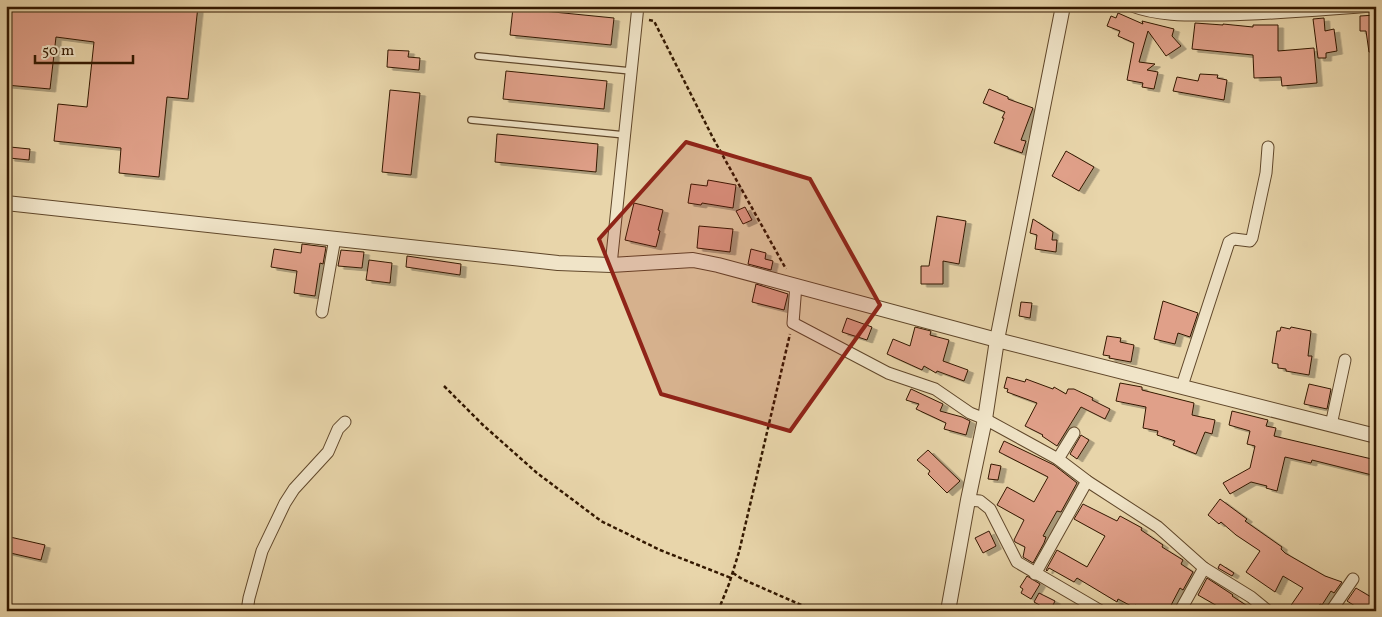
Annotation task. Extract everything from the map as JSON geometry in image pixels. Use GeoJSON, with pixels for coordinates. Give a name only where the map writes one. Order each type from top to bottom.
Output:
{"type":"FeatureCollection","features":[{"type":"Feature","properties":{"kind":"street"},"geometry":{"type":"LineString","coordinates":[[948,611],[985,419],[997,340],[1063,6]]}},
{"type":"Feature","properties":{"kind":"street"},"geometry":{"type":"LineString","coordinates":[[1132,6],[1143,10],[1202,15],[1281,14],[1371,6]]}},
{"type":"Feature","properties":{"kind":"street"},"geometry":{"type":"LineString","coordinates":[[610,265],[637,11]]}},
{"type":"Feature","properties":{"kind":"street"},"geometry":{"type":"LineString","coordinates":[[1182,386],[1229,242],[1234,239],[1250,241],[1252,238],[1266,173],[1268,147]]}},
{"type":"Feature","properties":{"kind":"street"},"geometry":{"type":"LineString","coordinates":[[6,203],[558,263],[610,265],[693,260],[791,284],[997,340],[1376,436]]}},
{"type":"Feature","properties":{"kind":"street"},"geometry":{"type":"LineString","coordinates":[[322,312],[335,238]]}},
{"type":"Feature","properties":{"kind":"street"},"geometry":{"type":"LineString","coordinates":[[791,284],[793,323],[888,373],[935,389],[970,413],[985,419],[1058,459],[1087,481],[1158,527],[1204,568],[1250,597],[1268,611]]}},
{"type":"Feature","properties":{"kind":"street"},"geometry":{"type":"LineString","coordinates":[[1331,425],[1345,360]]}},
{"type":"Feature","properties":{"kind":"street"},"geometry":{"type":"LineString","coordinates":[[247,611],[262,551],[285,503],[294,489],[328,452],[338,429],[345,422]]}},
{"type":"Feature","properties":{"kind":"street"},"geometry":{"type":"LineString","coordinates":[[1058,459],[1074,433]]}},
{"type":"Feature","properties":{"kind":"street"},"geometry":{"type":"LineString","coordinates":[[1035,574],[1087,481]]}},
{"type":"Feature","properties":{"kind":"street"},"geometry":{"type":"LineString","coordinates":[[968,500],[980,501],[990,509],[1017,562],[1102,611]]}},
{"type":"Feature","properties":{"kind":"street"},"geometry":{"type":"LineString","coordinates":[[1180,611],[1204,568]]}},
{"type":"Feature","properties":{"kind":"street"},"geometry":{"type":"LineString","coordinates":[[1331,611],[1353,578]]}},
{"type":"Feature","properties":{"kind":"lane"},"geometry":{"type":"LineString","coordinates":[[626,6],[637,11]]}},
{"type":"Feature","properties":{"kind":"lane"},"geometry":{"type":"LineString","coordinates":[[478,56],[632,71]]}},
{"type":"Feature","properties":{"kind":"lane"},"geometry":{"type":"LineString","coordinates":[[471,120],[625,135]]}},
{"type":"Feature","properties":{"kind":"path"},"geometry":{"type":"LineString","coordinates":[[637,11],[654,20],[713,138],[788,272],[791,284]]}},
{"type":"Feature","properties":{"kind":"path"},"geometry":{"type":"LineString","coordinates":[[718,611],[739,552],[793,323]]}},
{"type":"Feature","properties":{"kind":"path"},"geometry":{"type":"LineString","coordinates":[[444,386],[483,425],[537,473],[601,521],[660,550],[731,578]]}},
{"type":"Feature","properties":{"kind":"path"},"geometry":{"type":"LineString","coordinates":[[733,573],[742,579],[814,611]]}},
{"type":"Feature","properties":{"kind":"highlighted area"},"geometry":{"type":"Polygon","coordinates":[[[686,142],[810,179],[880,305],[790,431],[661,394],[599,239],[686,142]]]}},
{"type":"Feature","properties":{"kind":"building"},"geometry":{"type":"Polygon","coordinates":[[[6,6],[198,6],[188,99],[167,97],[159,177],[119,173],[121,148],[54,141],[58,104],[87,107],[94,42],[56,37],[50,89],[6,85],[6,6]]]}},
{"type":"Feature","properties":{"kind":"building"},"geometry":{"type":"Polygon","coordinates":[[[513,8],[614,18],[611,45],[510,35],[513,8]]]}},
{"type":"Feature","properties":{"kind":"building"},"geometry":{"type":"Polygon","coordinates":[[[1118,13],[1143,24],[1142,21],[1174,29],[1172,36],[1181,46],[1166,56],[1148,31],[1139,62],[1155,64],[1147,70],[1158,72],[1154,89],[1142,87],[1143,83],[1127,80],[1134,43],[1118,36],[1120,31],[1107,26],[1111,16],[1116,18],[1118,13]]]}},
{"type":"Feature","properties":{"kind":"building"},"geometry":{"type":"Polygon","coordinates":[[[1376,15],[1376,52],[1369,52],[1366,31],[1360,31],[1360,16],[1376,15]]]}},
{"type":"Feature","properties":{"kind":"building"},"geometry":{"type":"Polygon","coordinates":[[[1324,18],[1325,31],[1334,29],[1337,51],[1326,53],[1326,58],[1318,58],[1313,19],[1324,18]]]}},
{"type":"Feature","properties":{"kind":"building"},"geometry":{"type":"Polygon","coordinates":[[[1195,23],[1253,27],[1253,25],[1278,25],[1278,51],[1314,48],[1317,83],[1282,86],[1281,77],[1254,78],[1253,55],[1192,49],[1195,23]]]}},
{"type":"Feature","properties":{"kind":"building"},"geometry":{"type":"Polygon","coordinates":[[[388,50],[409,51],[408,57],[420,58],[419,70],[387,67],[388,50]]]}},
{"type":"Feature","properties":{"kind":"building"},"geometry":{"type":"Polygon","coordinates":[[[506,71],[607,81],[604,109],[503,99],[506,71]]]}},
{"type":"Feature","properties":{"kind":"building"},"geometry":{"type":"Polygon","coordinates":[[[1200,74],[1218,75],[1217,78],[1227,80],[1224,100],[1173,91],[1177,77],[1198,81],[1200,74]]]}},
{"type":"Feature","properties":{"kind":"building"},"geometry":{"type":"Polygon","coordinates":[[[989,89],[1008,97],[1008,99],[1033,108],[1021,140],[1026,141],[1022,153],[994,143],[1005,112],[983,103],[989,89]]]}},
{"type":"Feature","properties":{"kind":"building"},"geometry":{"type":"Polygon","coordinates":[[[390,90],[420,93],[411,175],[382,172],[390,90]]]}},
{"type":"Feature","properties":{"kind":"building"},"geometry":{"type":"Polygon","coordinates":[[[497,134],[598,144],[596,172],[495,162],[497,134]]]}},
{"type":"Feature","properties":{"kind":"building"},"geometry":{"type":"Polygon","coordinates":[[[10,147],[30,149],[29,160],[9,158],[10,147]]]}},
{"type":"Feature","properties":{"kind":"building"},"geometry":{"type":"Polygon","coordinates":[[[1066,151],[1094,167],[1079,191],[1052,176],[1066,151]]]}},
{"type":"Feature","properties":{"kind":"building"},"geometry":{"type":"Polygon","coordinates":[[[708,180],[736,185],[733,208],[702,203],[701,205],[688,203],[691,184],[707,186],[708,180]]]}},
{"type":"Feature","properties":{"kind":"building"},"geometry":{"type":"Polygon","coordinates":[[[634,203],[663,210],[656,247],[625,240],[634,203]]]}},
{"type":"Feature","properties":{"kind":"building"},"geometry":{"type":"Polygon","coordinates":[[[745,207],[752,220],[743,224],[736,211],[745,207]]]}},
{"type":"Feature","properties":{"kind":"building"},"geometry":{"type":"Polygon","coordinates":[[[937,216],[966,221],[959,264],[943,261],[943,284],[921,284],[921,266],[929,266],[937,216]]]}},
{"type":"Feature","properties":{"kind":"building"},"geometry":{"type":"Polygon","coordinates":[[[1033,219],[1053,232],[1052,240],[1057,240],[1056,252],[1035,249],[1037,235],[1030,233],[1033,219]]]}},
{"type":"Feature","properties":{"kind":"building"},"geometry":{"type":"Polygon","coordinates":[[[699,226],[733,229],[730,252],[697,248],[699,226]]]}},
{"type":"Feature","properties":{"kind":"building"},"geometry":{"type":"Polygon","coordinates":[[[302,244],[326,247],[323,264],[320,263],[315,296],[294,293],[297,271],[271,267],[274,249],[301,253],[302,244]]]}},
{"type":"Feature","properties":{"kind":"building"},"geometry":{"type":"Polygon","coordinates":[[[751,249],[766,253],[765,259],[773,261],[771,270],[748,264],[751,249]]]}},
{"type":"Feature","properties":{"kind":"building"},"geometry":{"type":"Polygon","coordinates":[[[341,250],[364,252],[362,268],[338,266],[341,250]]]}},
{"type":"Feature","properties":{"kind":"building"},"geometry":{"type":"Polygon","coordinates":[[[407,256],[461,264],[460,275],[406,267],[407,256]]]}},
{"type":"Feature","properties":{"kind":"building"},"geometry":{"type":"Polygon","coordinates":[[[369,260],[392,263],[390,283],[366,280],[369,260]]]}},
{"type":"Feature","properties":{"kind":"building"},"geometry":{"type":"Polygon","coordinates":[[[756,284],[788,294],[784,310],[752,302],[756,284]]]}},
{"type":"Feature","properties":{"kind":"building"},"geometry":{"type":"Polygon","coordinates":[[[1163,301],[1198,313],[1190,337],[1178,333],[1175,344],[1154,339],[1163,301]]]}},
{"type":"Feature","properties":{"kind":"building"},"geometry":{"type":"Polygon","coordinates":[[[1021,302],[1032,303],[1030,318],[1019,316],[1021,302]]]}},
{"type":"Feature","properties":{"kind":"building"},"geometry":{"type":"Polygon","coordinates":[[[847,318],[872,327],[867,340],[842,332],[847,318]]]}},
{"type":"Feature","properties":{"kind":"building"},"geometry":{"type":"Polygon","coordinates":[[[915,327],[931,331],[930,335],[949,340],[943,361],[968,370],[964,381],[937,371],[936,373],[924,366],[922,370],[887,354],[893,339],[910,346],[915,327]]]}},
{"type":"Feature","properties":{"kind":"building"},"geometry":{"type":"Polygon","coordinates":[[[1281,327],[1311,331],[1308,356],[1312,356],[1309,375],[1286,371],[1286,369],[1278,368],[1278,364],[1272,363],[1277,331],[1280,331],[1281,327]]]}},
{"type":"Feature","properties":{"kind":"building"},"geometry":{"type":"Polygon","coordinates":[[[1107,336],[1121,338],[1120,342],[1134,345],[1131,362],[1103,355],[1107,336]]]}},
{"type":"Feature","properties":{"kind":"building"},"geometry":{"type":"Polygon","coordinates":[[[1007,377],[1025,382],[1026,379],[1053,389],[1054,387],[1066,394],[1068,389],[1074,389],[1110,409],[1105,419],[1081,407],[1057,446],[1043,435],[1025,426],[1037,403],[1007,392],[1008,389],[1004,388],[1007,377]]]}},
{"type":"Feature","properties":{"kind":"building"},"geometry":{"type":"Polygon","coordinates":[[[1120,383],[1142,387],[1142,390],[1194,403],[1192,415],[1215,420],[1212,434],[1205,432],[1196,454],[1173,445],[1175,441],[1157,435],[1158,431],[1143,428],[1146,407],[1116,401],[1120,383]]]}},
{"type":"Feature","properties":{"kind":"building"},"geometry":{"type":"Polygon","coordinates":[[[1309,384],[1331,389],[1327,409],[1304,404],[1309,384]]]}},
{"type":"Feature","properties":{"kind":"building"},"geometry":{"type":"Polygon","coordinates":[[[911,389],[943,404],[940,411],[970,421],[966,435],[944,429],[946,423],[916,409],[919,404],[906,400],[911,389]]]}},
{"type":"Feature","properties":{"kind":"building"},"geometry":{"type":"Polygon","coordinates":[[[1232,411],[1268,420],[1266,426],[1276,428],[1274,436],[1376,460],[1376,476],[1312,460],[1311,463],[1285,457],[1277,491],[1251,482],[1230,494],[1223,483],[1250,468],[1255,446],[1247,444],[1250,431],[1229,425],[1232,411]]]}},
{"type":"Feature","properties":{"kind":"building"},"geometry":{"type":"Polygon","coordinates":[[[1081,435],[1089,440],[1077,459],[1070,454],[1081,435]]]}},
{"type":"Feature","properties":{"kind":"building"},"geometry":{"type":"Polygon","coordinates":[[[1004,441],[1054,465],[1077,483],[1061,512],[1057,511],[1043,536],[1046,537],[1044,543],[1033,563],[1023,557],[1025,547],[1014,540],[1024,520],[997,505],[1007,487],[1034,502],[1048,477],[999,452],[1004,441]]]}},
{"type":"Feature","properties":{"kind":"building"},"geometry":{"type":"Polygon","coordinates":[[[928,450],[960,481],[947,493],[928,474],[930,471],[917,460],[928,450]]]}},
{"type":"Feature","properties":{"kind":"building"},"geometry":{"type":"Polygon","coordinates":[[[991,464],[1001,466],[998,480],[988,479],[991,464]]]}},
{"type":"Feature","properties":{"kind":"building"},"geometry":{"type":"Polygon","coordinates":[[[1220,499],[1247,519],[1245,521],[1282,547],[1281,549],[1285,553],[1325,576],[1342,582],[1334,593],[1331,591],[1322,605],[1320,604],[1315,611],[1287,611],[1303,588],[1283,576],[1275,592],[1246,572],[1260,551],[1221,522],[1219,524],[1208,515],[1220,499]]]}},
{"type":"Feature","properties":{"kind":"building"},"geometry":{"type":"Polygon","coordinates":[[[1083,504],[1117,521],[1120,516],[1142,528],[1141,530],[1163,545],[1162,547],[1183,560],[1181,564],[1193,572],[1183,590],[1180,588],[1168,611],[1146,611],[1118,599],[1117,602],[1077,578],[1074,582],[1049,568],[1046,570],[1057,550],[1087,567],[1105,536],[1074,519],[1083,504]]]}},
{"type":"Feature","properties":{"kind":"building"},"geometry":{"type":"Polygon","coordinates":[[[989,531],[996,546],[983,553],[975,538],[989,531]]]}},
{"type":"Feature","properties":{"kind":"building"},"geometry":{"type":"Polygon","coordinates":[[[10,537],[45,545],[41,560],[6,552],[10,537]]]}},
{"type":"Feature","properties":{"kind":"building"},"geometry":{"type":"Polygon","coordinates":[[[1220,564],[1234,573],[1232,576],[1218,568],[1220,564]]]}},
{"type":"Feature","properties":{"kind":"building"},"geometry":{"type":"Polygon","coordinates":[[[1027,576],[1040,584],[1031,599],[1021,593],[1023,589],[1020,587],[1027,576]]]}},
{"type":"Feature","properties":{"kind":"building"},"geometry":{"type":"Polygon","coordinates":[[[1207,578],[1255,611],[1226,611],[1198,595],[1207,578]]]}},
{"type":"Feature","properties":{"kind":"building"},"geometry":{"type":"Polygon","coordinates":[[[1356,588],[1376,600],[1376,611],[1363,611],[1347,601],[1356,588]]]}},
{"type":"Feature","properties":{"kind":"building"},"geometry":{"type":"Polygon","coordinates":[[[1039,593],[1055,601],[1050,611],[1034,602],[1039,593]]]}}]}
